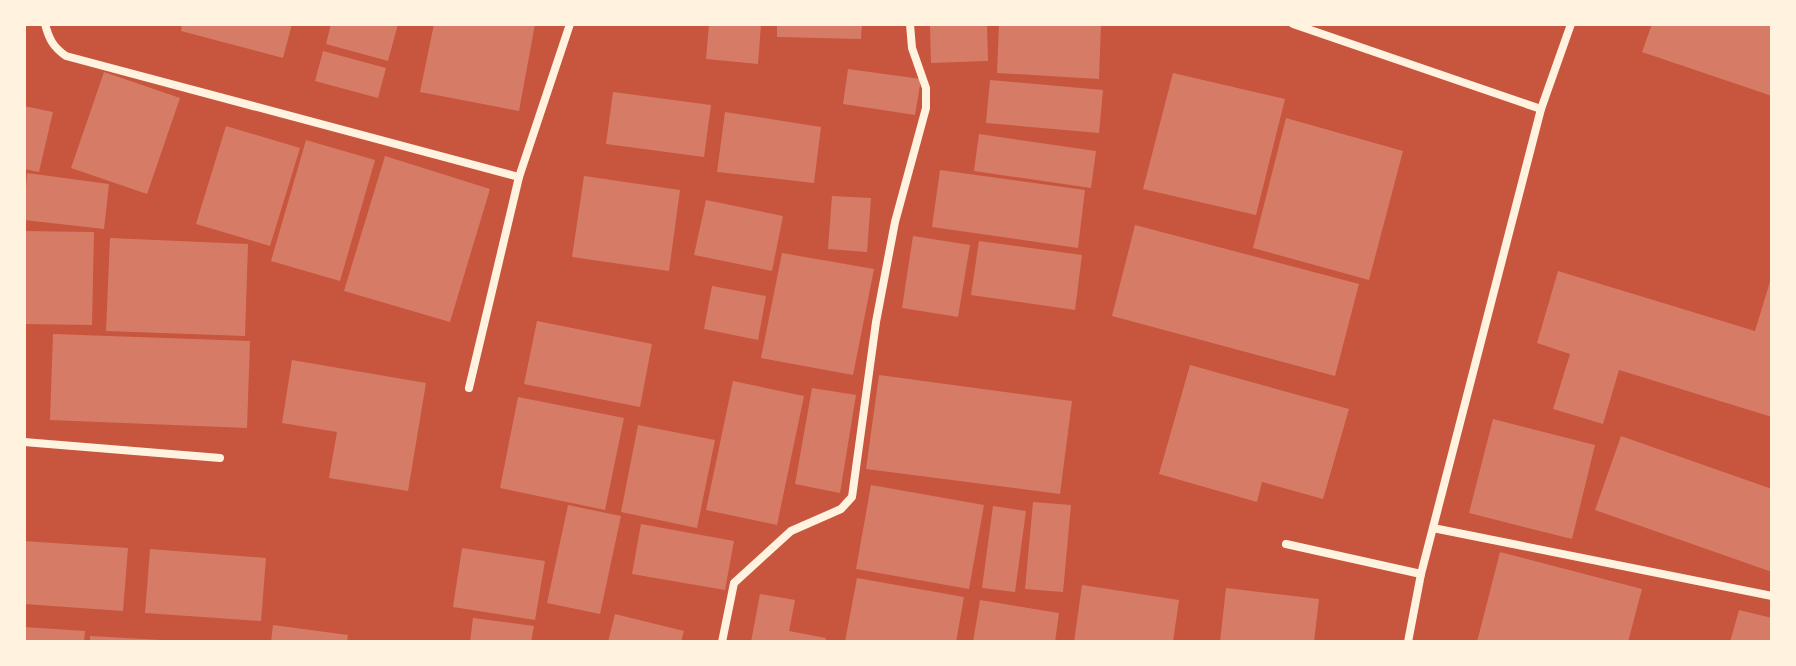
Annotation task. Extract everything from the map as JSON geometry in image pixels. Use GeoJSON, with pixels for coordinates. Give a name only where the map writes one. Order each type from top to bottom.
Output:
{"type":"FeatureCollection","features":[{"type":"Feature","properties":{"kind":"street"},"geometry":{"type":"LineString","coordinates":[[45,24],[50,41],[66,56],[519,177]]}},
{"type":"Feature","properties":{"kind":"street"},"geometry":{"type":"LineString","coordinates":[[469,388],[519,177],[570,24]]}},
{"type":"Feature","properties":{"kind":"street"},"geometry":{"type":"LineString","coordinates":[[722,642],[734,583],[791,531],[841,509],[852,497],[876,322],[895,222],[926,108],[926,88],[912,48],[910,24]]}},
{"type":"Feature","properties":{"kind":"street"},"geometry":{"type":"LineString","coordinates":[[1293,24],[1541,109]]}},
{"type":"Feature","properties":{"kind":"street"},"geometry":{"type":"LineString","coordinates":[[1408,642],[1421,574],[1541,109],[1571,24]]}},
{"type":"Feature","properties":{"kind":"street"},"geometry":{"type":"LineString","coordinates":[[24,442],[220,458]]}},
{"type":"Feature","properties":{"kind":"street"},"geometry":{"type":"LineString","coordinates":[[1433,528],[1772,596]]}},
{"type":"Feature","properties":{"kind":"street"},"geometry":{"type":"LineString","coordinates":[[1286,544],[1421,574]]}},
{"type":"Feature","properties":{"kind":"building"},"geometry":{"type":"Polygon","coordinates":[[[182,24],[292,24],[283,58],[181,31],[182,24]]]}},
{"type":"Feature","properties":{"kind":"building"},"geometry":{"type":"Polygon","coordinates":[[[331,24],[398,24],[388,61],[326,44],[331,24]]]}},
{"type":"Feature","properties":{"kind":"building"},"geometry":{"type":"Polygon","coordinates":[[[434,24],[535,24],[519,111],[420,92],[434,24]]]}},
{"type":"Feature","properties":{"kind":"building"},"geometry":{"type":"Polygon","coordinates":[[[709,24],[761,24],[758,64],[706,59],[709,24]]]}},
{"type":"Feature","properties":{"kind":"building"},"geometry":{"type":"Polygon","coordinates":[[[777,24],[862,24],[861,39],[777,37],[777,24]]]}},
{"type":"Feature","properties":{"kind":"building"},"geometry":{"type":"Polygon","coordinates":[[[930,24],[987,24],[988,61],[931,63],[930,24]]]}},
{"type":"Feature","properties":{"kind":"building"},"geometry":{"type":"Polygon","coordinates":[[[999,24],[1101,24],[1099,79],[997,73],[999,24]]]}},
{"type":"Feature","properties":{"kind":"building"},"geometry":{"type":"Polygon","coordinates":[[[1652,24],[1772,24],[1772,96],[1642,52],[1652,24]]]}},
{"type":"Feature","properties":{"kind":"building"},"geometry":{"type":"Polygon","coordinates":[[[323,51],[386,68],[378,98],[315,81],[323,51]]]}},
{"type":"Feature","properties":{"kind":"building"},"geometry":{"type":"Polygon","coordinates":[[[848,69],[921,79],[915,115],[843,104],[848,69]]]}},
{"type":"Feature","properties":{"kind":"building"},"geometry":{"type":"Polygon","coordinates":[[[104,72],[180,98],[147,194],[71,168],[104,72]]]}},
{"type":"Feature","properties":{"kind":"building"},"geometry":{"type":"Polygon","coordinates":[[[1173,73],[1285,99],[1256,215],[1143,189],[1173,73]]]}},
{"type":"Feature","properties":{"kind":"building"},"geometry":{"type":"Polygon","coordinates":[[[990,80],[1103,90],[1099,133],[986,123],[990,80]]]}},
{"type":"Feature","properties":{"kind":"building"},"geometry":{"type":"Polygon","coordinates":[[[613,92],[711,105],[704,157],[606,144],[613,92]]]}},
{"type":"Feature","properties":{"kind":"building"},"geometry":{"type":"Polygon","coordinates":[[[24,106],[53,112],[39,172],[24,169],[24,106]]]}},
{"type":"Feature","properties":{"kind":"building"},"geometry":{"type":"Polygon","coordinates":[[[725,112],[821,127],[814,183],[717,172],[725,112]]]}},
{"type":"Feature","properties":{"kind":"building"},"geometry":{"type":"Polygon","coordinates":[[[1286,118],[1403,151],[1369,280],[1253,248],[1286,118]]]}},
{"type":"Feature","properties":{"kind":"building"},"geometry":{"type":"Polygon","coordinates":[[[226,126],[300,148],[270,246],[196,224],[226,126]]]}},
{"type":"Feature","properties":{"kind":"building"},"geometry":{"type":"Polygon","coordinates":[[[979,134],[1096,151],[1091,188],[974,171],[979,134]]]}},
{"type":"Feature","properties":{"kind":"building"},"geometry":{"type":"Polygon","coordinates":[[[306,140],[375,160],[340,281],[271,261],[306,140]]]}},
{"type":"Feature","properties":{"kind":"building"},"geometry":{"type":"Polygon","coordinates":[[[385,156],[490,189],[450,322],[344,291],[385,156]]]}},
{"type":"Feature","properties":{"kind":"building"},"geometry":{"type":"Polygon","coordinates":[[[940,170],[1085,190],[1078,248],[932,227],[940,170]]]}},
{"type":"Feature","properties":{"kind":"building"},"geometry":{"type":"Polygon","coordinates":[[[27,173],[109,184],[104,229],[24,220],[27,173]]]}},
{"type":"Feature","properties":{"kind":"building"},"geometry":{"type":"Polygon","coordinates":[[[584,176],[680,190],[669,271],[572,257],[584,176]]]}},
{"type":"Feature","properties":{"kind":"building"},"geometry":{"type":"Polygon","coordinates":[[[832,196],[871,198],[867,252],[828,249],[832,196]]]}},
{"type":"Feature","properties":{"kind":"building"},"geometry":{"type":"Polygon","coordinates":[[[706,200],[783,216],[772,271],[694,255],[706,200]]]}},
{"type":"Feature","properties":{"kind":"building"},"geometry":{"type":"Polygon","coordinates":[[[1135,225],[1359,284],[1335,376],[1112,316],[1135,225]]]}},
{"type":"Feature","properties":{"kind":"building"},"geometry":{"type":"Polygon","coordinates":[[[24,231],[94,232],[92,325],[24,324],[24,231]]]}},
{"type":"Feature","properties":{"kind":"building"},"geometry":{"type":"Polygon","coordinates":[[[913,236],[970,245],[958,317],[902,308],[913,236]]]}},
{"type":"Feature","properties":{"kind":"building"},"geometry":{"type":"Polygon","coordinates":[[[110,238],[248,244],[245,336],[106,331],[110,238]]]}},
{"type":"Feature","properties":{"kind":"building"},"geometry":{"type":"Polygon","coordinates":[[[979,241],[1082,255],[1075,310],[971,295],[979,241]]]}},
{"type":"Feature","properties":{"kind":"building"},"geometry":{"type":"Polygon","coordinates":[[[782,253],[874,269],[853,375],[761,358],[782,253]]]}},
{"type":"Feature","properties":{"kind":"building"},"geometry":{"type":"Polygon","coordinates":[[[1558,271],[1755,331],[1772,275],[1772,417],[1619,370],[1603,424],[1553,409],[1570,354],[1537,343],[1558,271]]]}},
{"type":"Feature","properties":{"kind":"building"},"geometry":{"type":"Polygon","coordinates":[[[712,286],[766,296],[758,340],[704,329],[712,286]]]}},
{"type":"Feature","properties":{"kind":"building"},"geometry":{"type":"Polygon","coordinates":[[[537,321],[652,344],[640,407],[524,384],[537,321]]]}},
{"type":"Feature","properties":{"kind":"building"},"geometry":{"type":"Polygon","coordinates":[[[53,334],[250,341],[247,428],[50,420],[53,334]]]}},
{"type":"Feature","properties":{"kind":"building"},"geometry":{"type":"Polygon","coordinates":[[[292,360],[426,383],[408,491],[329,478],[337,432],[282,423],[292,360]]]}},
{"type":"Feature","properties":{"kind":"building"},"geometry":{"type":"Polygon","coordinates":[[[1190,365],[1349,409],[1323,499],[1262,482],[1257,502],[1159,474],[1190,365]]]}},
{"type":"Feature","properties":{"kind":"building"},"geometry":{"type":"Polygon","coordinates":[[[879,375],[1072,401],[1060,494],[866,469],[879,375]]]}},
{"type":"Feature","properties":{"kind":"building"},"geometry":{"type":"Polygon","coordinates":[[[733,381],[804,396],[777,525],[706,510],[733,381]]]}},
{"type":"Feature","properties":{"kind":"building"},"geometry":{"type":"Polygon","coordinates":[[[812,388],[856,395],[840,493],[795,484],[812,388]]]}},
{"type":"Feature","properties":{"kind":"building"},"geometry":{"type":"Polygon","coordinates":[[[518,397],[624,418],[605,510],[500,488],[518,397]]]}},
{"type":"Feature","properties":{"kind":"building"},"geometry":{"type":"Polygon","coordinates":[[[1493,419],[1595,445],[1572,539],[1469,513],[1493,419]]]}},
{"type":"Feature","properties":{"kind":"building"},"geometry":{"type":"Polygon","coordinates":[[[638,425],[715,440],[697,528],[621,512],[638,425]]]}},
{"type":"Feature","properties":{"kind":"building"},"geometry":{"type":"Polygon","coordinates":[[[1621,436],[1772,489],[1772,572],[1595,510],[1621,436]]]}},
{"type":"Feature","properties":{"kind":"building"},"geometry":{"type":"Polygon","coordinates":[[[871,485],[984,505],[969,589],[856,569],[871,485]]]}},
{"type":"Feature","properties":{"kind":"building"},"geometry":{"type":"Polygon","coordinates":[[[1033,502],[1071,505],[1063,592],[1025,589],[1033,502]]]}},
{"type":"Feature","properties":{"kind":"building"},"geometry":{"type":"Polygon","coordinates":[[[568,505],[621,516],[600,614],[547,603],[568,505]]]}},
{"type":"Feature","properties":{"kind":"building"},"geometry":{"type":"Polygon","coordinates":[[[993,506],[1026,511],[1015,592],[982,588],[993,506]]]}},
{"type":"Feature","properties":{"kind":"building"},"geometry":{"type":"Polygon","coordinates":[[[641,524],[734,541],[725,590],[632,574],[641,524]]]}},
{"type":"Feature","properties":{"kind":"building"},"geometry":{"type":"Polygon","coordinates":[[[24,541],[128,548],[123,611],[24,604],[24,541]]]}},
{"type":"Feature","properties":{"kind":"building"},"geometry":{"type":"Polygon","coordinates":[[[462,548],[545,561],[535,620],[453,607],[462,548]]]}},
{"type":"Feature","properties":{"kind":"building"},"geometry":{"type":"Polygon","coordinates":[[[150,549],[266,558],[261,621],[145,613],[150,549]]]}},
{"type":"Feature","properties":{"kind":"building"},"geometry":{"type":"Polygon","coordinates":[[[1500,552],[1642,589],[1628,642],[1477,642],[1500,552]]]}},
{"type":"Feature","properties":{"kind":"building"},"geometry":{"type":"Polygon","coordinates":[[[857,578],[964,597],[956,642],[845,642],[857,578]]]}},
{"type":"Feature","properties":{"kind":"building"},"geometry":{"type":"Polygon","coordinates":[[[1082,585],[1179,600],[1173,642],[1074,642],[1082,585]]]}},
{"type":"Feature","properties":{"kind":"building"},"geometry":{"type":"Polygon","coordinates":[[[1226,588],[1319,599],[1314,642],[1220,642],[1226,588]]]}},
{"type":"Feature","properties":{"kind":"building"},"geometry":{"type":"Polygon","coordinates":[[[760,594],[795,600],[789,631],[826,638],[825,642],[751,642],[760,594]]]}},
{"type":"Feature","properties":{"kind":"building"},"geometry":{"type":"Polygon","coordinates":[[[980,600],[1059,613],[1055,642],[973,642],[980,600]]]}},
{"type":"Feature","properties":{"kind":"building"},"geometry":{"type":"Polygon","coordinates":[[[1739,610],[1772,618],[1772,642],[1730,642],[1739,610]]]}},
{"type":"Feature","properties":{"kind":"building"},"geometry":{"type":"Polygon","coordinates":[[[615,614],[684,631],[681,642],[608,642],[615,614]]]}},
{"type":"Feature","properties":{"kind":"building"},"geometry":{"type":"Polygon","coordinates":[[[473,618],[534,626],[531,642],[470,642],[473,618]]]}},
{"type":"Feature","properties":{"kind":"building"},"geometry":{"type":"Polygon","coordinates":[[[273,625],[348,635],[347,642],[271,642],[273,625]]]}},
{"type":"Feature","properties":{"kind":"building"},"geometry":{"type":"Polygon","coordinates":[[[24,627],[85,631],[84,642],[24,642],[24,627]]]}},
{"type":"Feature","properties":{"kind":"building"},"geometry":{"type":"Polygon","coordinates":[[[90,636],[161,640],[161,642],[90,642],[90,636]]]}}]}
